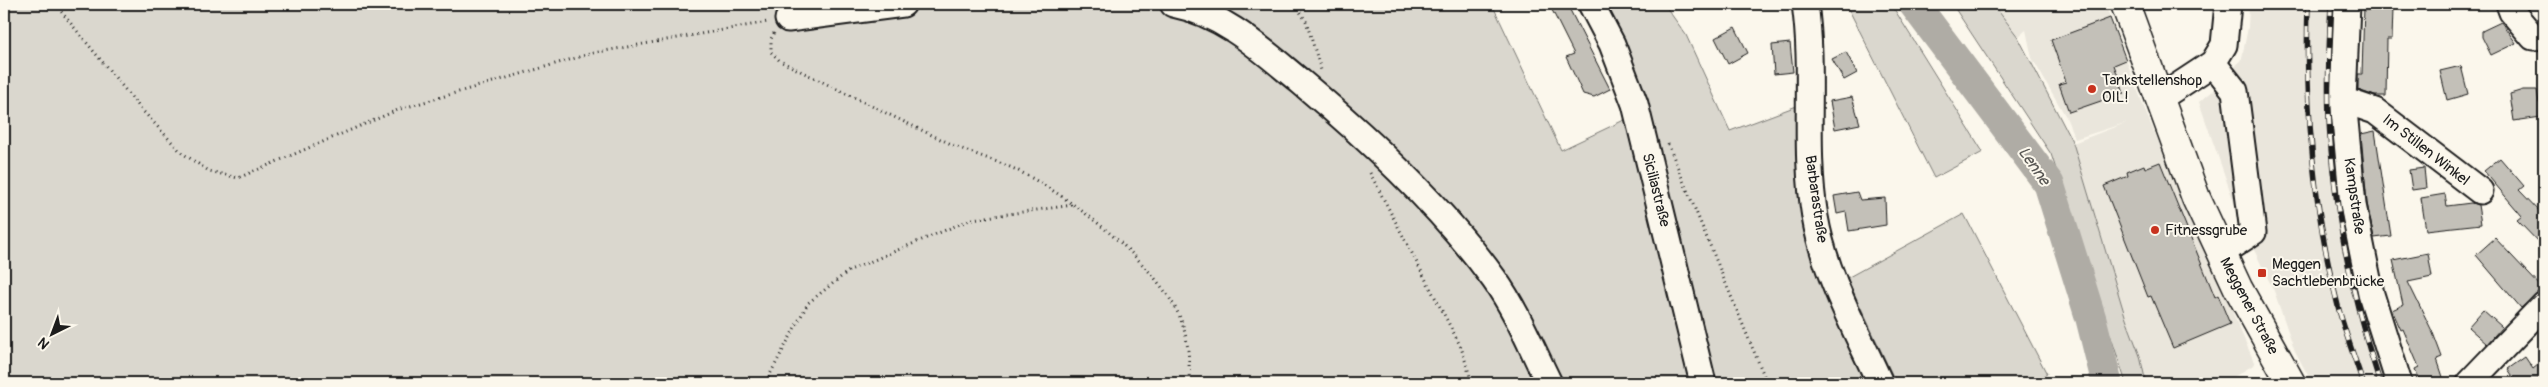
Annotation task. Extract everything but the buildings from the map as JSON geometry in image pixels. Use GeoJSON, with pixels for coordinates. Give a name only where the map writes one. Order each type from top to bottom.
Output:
{"type":"FeatureCollection","features":[{"type":"Feature","properties":{"kind":"main road","name":"Meggener Straße"},"geometry":{"type":"LineString","coordinates":[[2126,4],[2188,177],[2221,253],[2291,383]]}},
{"type":"Feature","properties":{"kind":"street"},"geometry":{"type":"LineString","coordinates":[[788,18],[903,4]]}},
{"type":"Feature","properties":{"kind":"street"},"geometry":{"type":"LineString","coordinates":[[1173,4],[1192,7],[1249,39],[1342,116],[1377,149],[1459,235],[1495,280],[1549,383]]}},
{"type":"Feature","properties":{"kind":"street","name":"Siciliastraße"},"geometry":{"type":"LineString","coordinates":[[1592,4],[1612,44],[1635,104],[1703,383]]}},
{"type":"Feature","properties":{"kind":"street","name":"Barbarastraße"},"geometry":{"type":"LineString","coordinates":[[1805,4],[1809,58],[1808,151],[1815,216],[1822,247],[1833,277],[1880,383]]}},
{"type":"Feature","properties":{"kind":"street"},"geometry":{"type":"LineString","coordinates":[[2160,98],[2213,63],[2224,45],[2228,4]]}},
{"type":"Feature","properties":{"kind":"street","name":"Kampstraße"},"geometry":{"type":"LineString","coordinates":[[2347,4],[2343,100],[2354,205],[2369,285],[2399,383]]}},
{"type":"Feature","properties":{"kind":"street"},"geometry":{"type":"LineString","coordinates":[[2509,4],[2512,12],[2533,36],[2544,36]]}},
{"type":"Feature","properties":{"kind":"street"},"geometry":{"type":"LineString","coordinates":[[2213,63],[2236,91],[2253,232],[2221,253]]}},
{"type":"Feature","properties":{"kind":"street","name":"Im Stillen Winkel"},"geometry":{"type":"LineString","coordinates":[[2343,100],[2375,111],[2480,191]]}},
{"type":"Feature","properties":{"kind":"street"},"geometry":{"type":"LineString","coordinates":[[2469,383],[2544,305]]}},
{"type":"Feature","properties":{"kind":"path"},"geometry":{"type":"LineString","coordinates":[[56,4],[141,109],[182,153],[209,172],[238,178],[400,109],[436,98],[593,53],[788,18]]}},
{"type":"Feature","properties":{"kind":"path"},"geometry":{"type":"LineString","coordinates":[[1295,4],[1306,21],[1316,60],[1324,76]]}},
{"type":"Feature","properties":{"kind":"path"},"geometry":{"type":"LineString","coordinates":[[788,18],[776,27],[771,39],[771,52],[780,61],[953,145],[1028,175],[1074,205],[1138,260],[1161,286],[1178,313],[1187,344],[1189,383]]}},
{"type":"Feature","properties":{"kind":"path"},"geometry":{"type":"LineString","coordinates":[[1665,136],[1767,383]]}},
{"type":"Feature","properties":{"kind":"path"},"geometry":{"type":"LineString","coordinates":[[1367,168],[1461,347],[1472,383]]}},
{"type":"Feature","properties":{"kind":"path"},"geometry":{"type":"LineString","coordinates":[[730,383],[767,380],[808,303],[850,270],[972,219],[1074,205]]}},
{"type":"Feature","properties":{"kind":"shaded area"},"geometry":{"type":"Polygon","coordinates":[[[4,4],[1492,4],[1561,150],[1643,111],[1592,4],[1664,4],[1686,35],[1730,131],[1802,104],[1805,216],[1877,383],[4,383],[4,4]]]}},
{"type":"Feature","properties":{"kind":"shaded area"},"geometry":{"type":"Polygon","coordinates":[[[1846,4],[1891,4],[1983,152],[1934,178],[1846,4]]]}},
{"type":"Feature","properties":{"kind":"shaded area"},"geometry":{"type":"Polygon","coordinates":[[[1952,4],[1993,4],[2018,37],[2073,143],[2126,319],[2140,356],[2146,383],[2126,383],[2051,154],[1952,4]]]}},
{"type":"Feature","properties":{"kind":"shaded area"},"geometry":{"type":"Polygon","coordinates":[[[1993,4],[2105,4],[2147,115],[2255,364],[2224,383],[2146,383],[2140,356],[2126,319],[2073,143],[2128,122],[2075,139],[2066,117],[2032,58],[2026,30],[2018,37],[1993,4]]]}},
{"type":"Feature","properties":{"kind":"shaded area"},"geometry":{"type":"Polygon","coordinates":[[[2249,4],[2341,4],[2336,79],[2388,383],[2312,383],[2295,351],[2274,291],[2242,225],[2199,102],[2222,84],[2242,58],[2248,27],[2249,4]]]}},
{"type":"Feature","properties":{"kind":"shaded area"},"geometry":{"type":"Polygon","coordinates":[[[1964,214],[2047,374],[2030,383],[1896,383],[1847,278],[1964,214]]]}},
{"type":"Feature","properties":{"kind":"waterway","name":"Lenne"},"geometry":{"type":"LineString","coordinates":[[1914,4],[2049,184],[2091,319],[2107,383]]}},
{"type":"Feature","properties":{"kind":"railway"},"geometry":{"type":"LineString","coordinates":[[2308,4],[2308,82],[2317,197],[2330,272],[2339,310],[2363,383]]}},
{"type":"Feature","properties":{"kind":"railway"},"geometry":{"type":"LineString","coordinates":[[2331,4],[2329,54],[2330,137],[2337,200],[2354,293],[2380,383]]}},
{"type":"Feature","properties":{"kind":"place","name":"Tankstellenshop OIL!"},"geometry":{"type":"Point","coordinates":[2092,89]}},
{"type":"Feature","properties":{"kind":"place","name":"Fitnessgrube"},"geometry":{"type":"Point","coordinates":[2155,230]}},
{"type":"Feature","properties":{"kind":"place","name":"Meggen Sachtlebenbrücke"},"geometry":{"type":"Point","coordinates":[2262,273]}}]}
